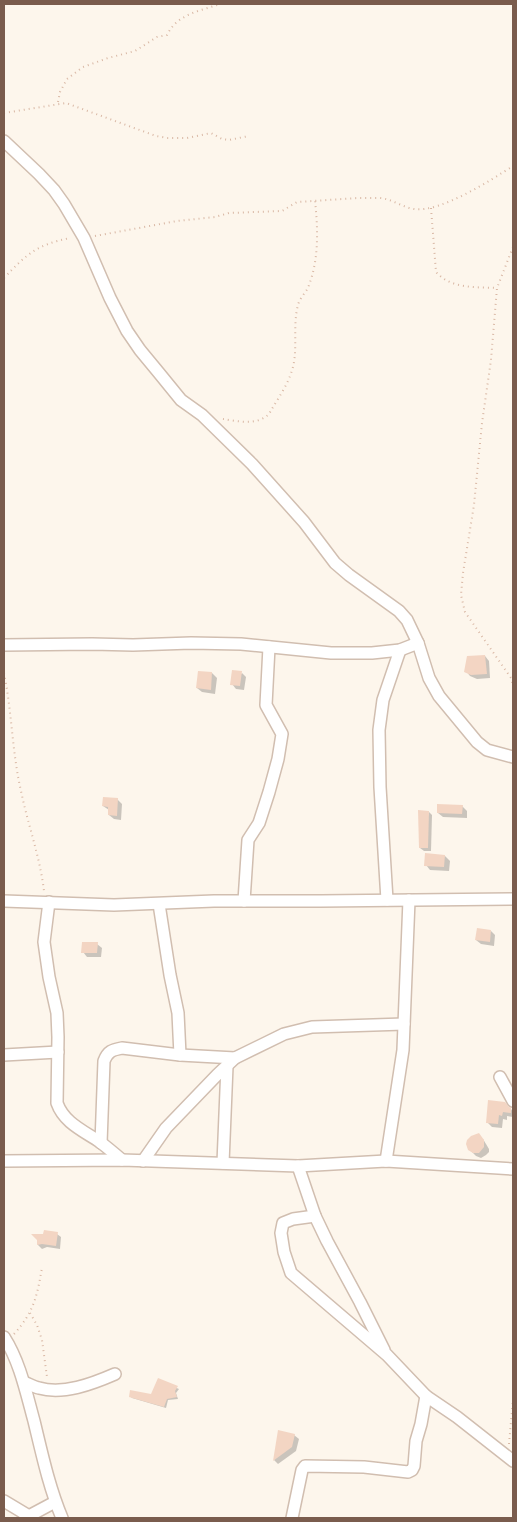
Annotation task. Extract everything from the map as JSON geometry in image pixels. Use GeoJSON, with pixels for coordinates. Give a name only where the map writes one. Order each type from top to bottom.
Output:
{"type":"FeatureCollection","features":[{"type":"Feature","properties":{"kind":"street"},"geometry":{"type":"LineString","coordinates":[[4,141],[54,190],[83,237],[127,331],[181,400],[202,415],[264,478],[304,522],[335,562],[349,575],[399,611],[407,620],[418,643],[429,678],[439,696],[482,746],[487,750],[513,757]]}},
{"type":"Feature","properties":{"kind":"street"},"geometry":{"type":"LineString","coordinates":[[4,645],[92,644],[133,646],[191,643],[241,644],[331,653],[372,653],[400,650],[418,643]]}},
{"type":"Feature","properties":{"kind":"street"},"geometry":{"type":"LineString","coordinates":[[244,901],[248,840],[259,823],[269,792],[278,759],[282,734],[266,705],[268,647]]}},
{"type":"Feature","properties":{"kind":"street"},"geometry":{"type":"LineString","coordinates":[[387,900],[380,787],[379,730],[383,700],[400,650]]}},
{"type":"Feature","properties":{"kind":"street"},"geometry":{"type":"LineString","coordinates":[[4,902],[90,905],[244,901],[513,899]]}},
{"type":"Feature","properties":{"kind":"street"},"geometry":{"type":"LineString","coordinates":[[386,1161],[403,1050],[410,900]]}},
{"type":"Feature","properties":{"kind":"street"},"geometry":{"type":"LineString","coordinates":[[47,902],[44,942],[57,1013],[57,1103],[60,1112],[122,1160]]}},
{"type":"Feature","properties":{"kind":"street"},"geometry":{"type":"LineString","coordinates":[[159,904],[170,976],[178,1013],[180,1055]]}},
{"type":"Feature","properties":{"kind":"street"},"geometry":{"type":"LineString","coordinates":[[143,1161],[166,1128],[231,1062],[284,1034],[312,1027],[404,1024]]}},
{"type":"Feature","properties":{"kind":"street"},"geometry":{"type":"LineString","coordinates":[[101,1143],[104,1061],[107,1054],[112,1050],[122,1048],[231,1062]]}},
{"type":"Feature","properties":{"kind":"street"},"geometry":{"type":"LineString","coordinates":[[4,1055],[58,1052]]}},
{"type":"Feature","properties":{"kind":"street"},"geometry":{"type":"LineString","coordinates":[[223,1163],[231,1062]]}},
{"type":"Feature","properties":{"kind":"street"},"geometry":{"type":"LineString","coordinates":[[500,1076],[513,1100]]}},
{"type":"Feature","properties":{"kind":"street"},"geometry":{"type":"LineString","coordinates":[[4,1161],[122,1160],[298,1166],[386,1161],[513,1169]]}},
{"type":"Feature","properties":{"kind":"street"},"geometry":{"type":"LineString","coordinates":[[298,1166],[315,1216],[387,1355]]}},
{"type":"Feature","properties":{"kind":"street"},"geometry":{"type":"LineString","coordinates":[[315,1216],[293,1219],[283,1223],[281,1233],[288,1269],[387,1355],[426,1396],[457,1417],[510,1459]]}},
{"type":"Feature","properties":{"kind":"street"},"geometry":{"type":"LineString","coordinates":[[5,1340],[14,1355],[24,1382],[44,1464],[55,1502],[62,1518]]}},
{"type":"Feature","properties":{"kind":"street"},"geometry":{"type":"LineString","coordinates":[[24,1382],[39,1388],[62,1389],[90,1384],[114,1374]]}},
{"type":"Feature","properties":{"kind":"street"},"geometry":{"type":"LineString","coordinates":[[292,1518],[302,1470],[305,1466],[364,1467],[408,1472],[412,1470],[426,1396]]}},
{"type":"Feature","properties":{"kind":"street"},"geometry":{"type":"LineString","coordinates":[[4,1501],[27,1517],[55,1502]]}},
{"type":"Feature","properties":{"kind":"path"},"geometry":{"type":"LineString","coordinates":[[58,104],[60,92],[67,79],[83,67],[135,51],[157,37],[167,35],[173,25],[190,14],[220,4]]}},
{"type":"Feature","properties":{"kind":"path"},"geometry":{"type":"LineString","coordinates":[[4,113],[66,103],[156,136],[186,138],[211,133],[222,139],[229,140],[249,136]]}},
{"type":"Feature","properties":{"kind":"path"},"geometry":{"type":"LineString","coordinates":[[4,278],[39,247],[56,241],[215,217],[229,213],[282,211],[297,202],[380,198],[389,199],[414,209],[431,208],[466,193],[513,166]]}},
{"type":"Feature","properties":{"kind":"path"},"geometry":{"type":"LineString","coordinates":[[202,415],[244,422],[264,419],[269,414],[290,376],[294,362],[298,303],[309,286],[315,262],[317,225],[315,201]]}},
{"type":"Feature","properties":{"kind":"path"},"geometry":{"type":"LineString","coordinates":[[431,208],[436,272],[447,281],[464,286],[497,288]]}},
{"type":"Feature","properties":{"kind":"path"},"geometry":{"type":"LineString","coordinates":[[513,247],[497,288],[491,360],[482,423],[474,505],[461,595],[465,612],[511,678],[513,685]]}},
{"type":"Feature","properties":{"kind":"path"},"geometry":{"type":"LineString","coordinates":[[4,673],[11,712],[16,767],[39,859],[47,902]]}},
{"type":"Feature","properties":{"kind":"path"},"geometry":{"type":"LineString","coordinates":[[5,1340],[24,1323],[30,1313],[42,1268]]}},
{"type":"Feature","properties":{"kind":"path"},"geometry":{"type":"LineString","coordinates":[[30,1313],[37,1325],[42,1340],[48,1389]]}},
{"type":"Feature","properties":{"kind":"path"},"geometry":{"type":"LineString","coordinates":[[510,1459],[513,1399]]}},
{"type":"Feature","properties":{"kind":"building"},"geometry":{"type":"Polygon","coordinates":[[[485,655],[487,674],[471,675],[464,672],[467,656],[485,655]]]}},
{"type":"Feature","properties":{"kind":"building"},"geometry":{"type":"Polygon","coordinates":[[[232,670],[242,671],[240,686],[230,685],[232,670]]]}},
{"type":"Feature","properties":{"kind":"building"},"geometry":{"type":"Polygon","coordinates":[[[198,671],[212,672],[211,690],[196,688],[198,671]]]}},
{"type":"Feature","properties":{"kind":"building"},"geometry":{"type":"Polygon","coordinates":[[[103,797],[118,798],[117,816],[108,815],[108,807],[102,806],[103,797]]]}},
{"type":"Feature","properties":{"kind":"building"},"geometry":{"type":"Polygon","coordinates":[[[437,804],[463,805],[462,814],[437,813],[437,804]]]}},
{"type":"Feature","properties":{"kind":"building"},"geometry":{"type":"Polygon","coordinates":[[[418,810],[429,811],[428,848],[419,848],[418,810]]]}},
{"type":"Feature","properties":{"kind":"building"},"geometry":{"type":"Polygon","coordinates":[[[425,853],[445,855],[444,867],[424,866],[425,853]]]}},
{"type":"Feature","properties":{"kind":"building"},"geometry":{"type":"Polygon","coordinates":[[[477,928],[491,930],[490,942],[475,940],[477,928]]]}},
{"type":"Feature","properties":{"kind":"building"},"geometry":{"type":"Polygon","coordinates":[[[82,942],[98,942],[97,953],[81,953],[82,942]]]}},
{"type":"Feature","properties":{"kind":"building"},"geometry":{"type":"Polygon","coordinates":[[[488,1100],[505,1102],[511,1108],[511,1113],[503,1112],[502,1116],[499,1115],[498,1124],[486,1123],[488,1100]]]}},
{"type":"Feature","properties":{"kind":"building"},"geometry":{"type":"Polygon","coordinates":[[[479,1133],[484,1140],[484,1147],[479,1153],[473,1153],[468,1150],[467,1140],[479,1133]]]}},
{"type":"Feature","properties":{"kind":"building"},"geometry":{"type":"Polygon","coordinates":[[[44,1230],[58,1232],[56,1246],[37,1245],[37,1240],[31,1234],[43,1234],[44,1230]]]}},
{"type":"Feature","properties":{"kind":"building"},"geometry":{"type":"Polygon","coordinates":[[[158,1378],[178,1386],[175,1391],[177,1397],[167,1399],[164,1407],[129,1397],[130,1390],[151,1394],[158,1378]]]}},
{"type":"Feature","properties":{"kind":"building"},"geometry":{"type":"Polygon","coordinates":[[[278,1430],[295,1434],[292,1447],[273,1461],[278,1430]]]}}]}
